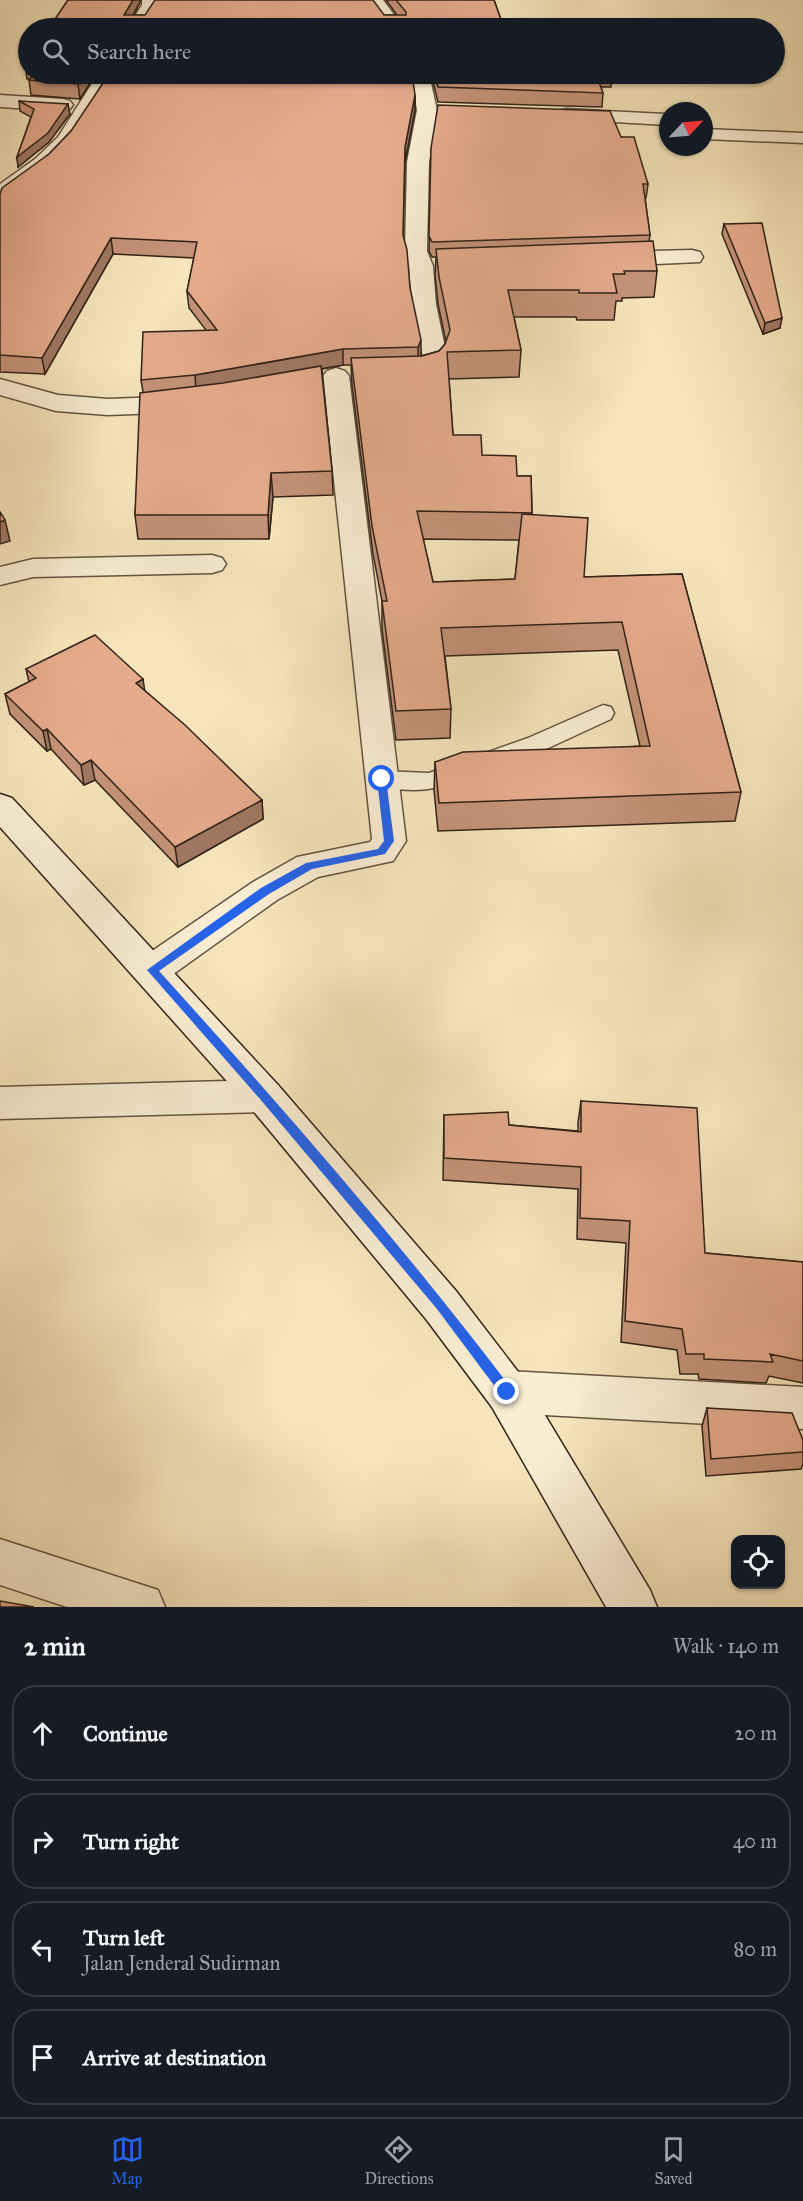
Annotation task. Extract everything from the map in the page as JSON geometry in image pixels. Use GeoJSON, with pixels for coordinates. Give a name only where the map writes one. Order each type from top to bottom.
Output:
{"type":"FeatureCollection","features":[{"type":"Feature","properties":{"kind":"street"},"geometry":{"type":"LineString","coordinates":[[143,18],[151,5],[151,0]]}},
{"type":"Feature","properties":{"kind":"street"},"geometry":{"type":"LineString","coordinates":[[374,0],[388,18]]}},
{"type":"Feature","properties":{"kind":"street"},"geometry":{"type":"LineString","coordinates":[[0,195],[41,165],[64,143],[78,124],[101,84]]}},
{"type":"Feature","properties":{"kind":"street"},"geometry":{"type":"LineString","coordinates":[[152,970],[265,891],[309,866],[381,852],[389,841],[348,377],[422,373],[429,371],[434,365],[435,357],[424,304],[432,266],[416,251],[418,162],[436,110],[424,84]]}},
{"type":"Feature","properties":{"kind":"street"},"geometry":{"type":"LineString","coordinates":[[0,101],[86,107]]}},
{"type":"Feature","properties":{"kind":"street"},"geometry":{"type":"LineString","coordinates":[[547,115],[580,114],[659,119]]}},
{"type":"Feature","properties":{"kind":"street"},"geometry":{"type":"LineString","coordinates":[[586,260],[692,256]]}},
{"type":"Feature","properties":{"kind":"street"},"geometry":{"type":"LineString","coordinates":[[0,387],[56,403],[108,407],[206,402]]}},
{"type":"Feature","properties":{"kind":"street"},"geometry":{"type":"LineString","coordinates":[[0,576],[33,568],[212,564]]}},
{"type":"Feature","properties":{"kind":"street"},"geometry":{"type":"LineString","coordinates":[[0,806],[152,970],[264,1096],[441,1305],[507,1392],[633,1607]]}},
{"type":"Feature","properties":{"kind":"street"},"geometry":{"type":"LineString","coordinates":[[0,1103],[264,1096]]}},
{"type":"Feature","properties":{"kind":"street"},"geometry":{"type":"LineString","coordinates":[[507,1392],[803,1408]]}},
{"type":"Feature","properties":{"kind":"street"},"geometry":{"type":"LineString","coordinates":[[0,1562],[141,1607]]}},
{"type":"Feature","properties":{"kind":"lane"},"geometry":{"type":"LineString","coordinates":[[713,134],[803,138]]}},
{"type":"Feature","properties":{"kind":"lane"},"geometry":{"type":"LineString","coordinates":[[382,779],[430,781],[536,744],[603,713]]}},
{"type":"Feature","properties":{"kind":"building"},"geometry":{"type":"Polygon","coordinates":[[[68,0],[133,0],[124,15],[145,15],[155,0],[373,0],[384,15],[406,15],[396,0],[494,0],[500,18],[56,18],[68,0]]]}},
{"type":"Feature","properties":{"kind":"building"},"geometry":{"type":"Polygon","coordinates":[[[102,84],[413,84],[415,95],[405,147],[403,235],[407,250],[410,288],[421,340],[418,347],[343,349],[195,375],[141,380],[143,332],[217,330],[187,291],[197,242],[111,238],[42,358],[0,355],[0,194],[2,188],[49,154],[71,131],[102,84]]]}},
{"type":"Feature","properties":{"kind":"building"},"geometry":{"type":"Polygon","coordinates":[[[437,84],[600,84],[603,93],[438,87],[437,84]]]}},
{"type":"Feature","properties":{"kind":"building"},"geometry":{"type":"Polygon","coordinates":[[[19,101],[68,104],[48,133],[17,157],[34,109],[19,101]]]}},
{"type":"Feature","properties":{"kind":"building"},"geometry":{"type":"Polygon","coordinates":[[[438,105],[610,111],[621,137],[634,137],[648,184],[643,184],[650,235],[432,242],[429,236],[431,148],[438,105]]]}},
{"type":"Feature","properties":{"kind":"building"},"geometry":{"type":"Polygon","coordinates":[[[762,223],[782,318],[765,323],[724,224],[762,223]]]}},
{"type":"Feature","properties":{"kind":"building"},"geometry":{"type":"Polygon","coordinates":[[[653,241],[657,271],[624,271],[625,274],[613,274],[617,293],[579,293],[579,290],[508,290],[521,350],[447,352],[453,435],[481,435],[482,455],[516,456],[517,476],[531,476],[532,513],[417,511],[433,582],[515,579],[522,514],[588,518],[584,577],[682,574],[741,792],[439,803],[435,762],[463,752],[650,746],[622,622],[441,628],[451,709],[396,711],[382,601],[387,601],[372,526],[351,358],[422,356],[439,351],[445,344],[450,330],[439,277],[436,249],[653,241]]]}},
{"type":"Feature","properties":{"kind":"building"},"geometry":{"type":"Polygon","coordinates":[[[321,366],[332,471],[271,473],[268,515],[135,515],[140,393],[223,383],[321,366]]]}},
{"type":"Feature","properties":{"kind":"building"},"geometry":{"type":"Polygon","coordinates":[[[0,512],[5,520],[0,522],[0,512]]]}},
{"type":"Feature","properties":{"kind":"building"},"geometry":{"type":"Polygon","coordinates":[[[95,635],[143,679],[136,683],[185,725],[262,800],[175,847],[91,760],[81,765],[47,729],[43,731],[5,694],[36,678],[26,669],[95,635]]]}},
{"type":"Feature","properties":{"kind":"building"},"geometry":{"type":"Polygon","coordinates":[[[581,1101],[697,1108],[705,1253],[803,1262],[803,1361],[770,1354],[773,1362],[704,1359],[704,1354],[686,1354],[682,1329],[625,1321],[630,1221],[580,1218],[581,1167],[444,1158],[444,1115],[508,1112],[509,1125],[581,1132],[581,1101]]]}},
{"type":"Feature","properties":{"kind":"building"},"geometry":{"type":"Polygon","coordinates":[[[707,1408],[792,1413],[803,1440],[803,1452],[711,1459],[707,1408]]]}},
{"type":"Feature","properties":{"kind":"building"},"geometry":{"type":"Polygon","coordinates":[[[0,1601],[34,1607],[0,1607],[0,1601]]]}},
{"type":"Feature","properties":{"kind":"route"},"geometry":{"type":"LineString","coordinates":[[382,779],[389,841],[381,852],[309,866],[265,891],[152,970],[264,1096],[441,1305],[507,1392]]}}]}
